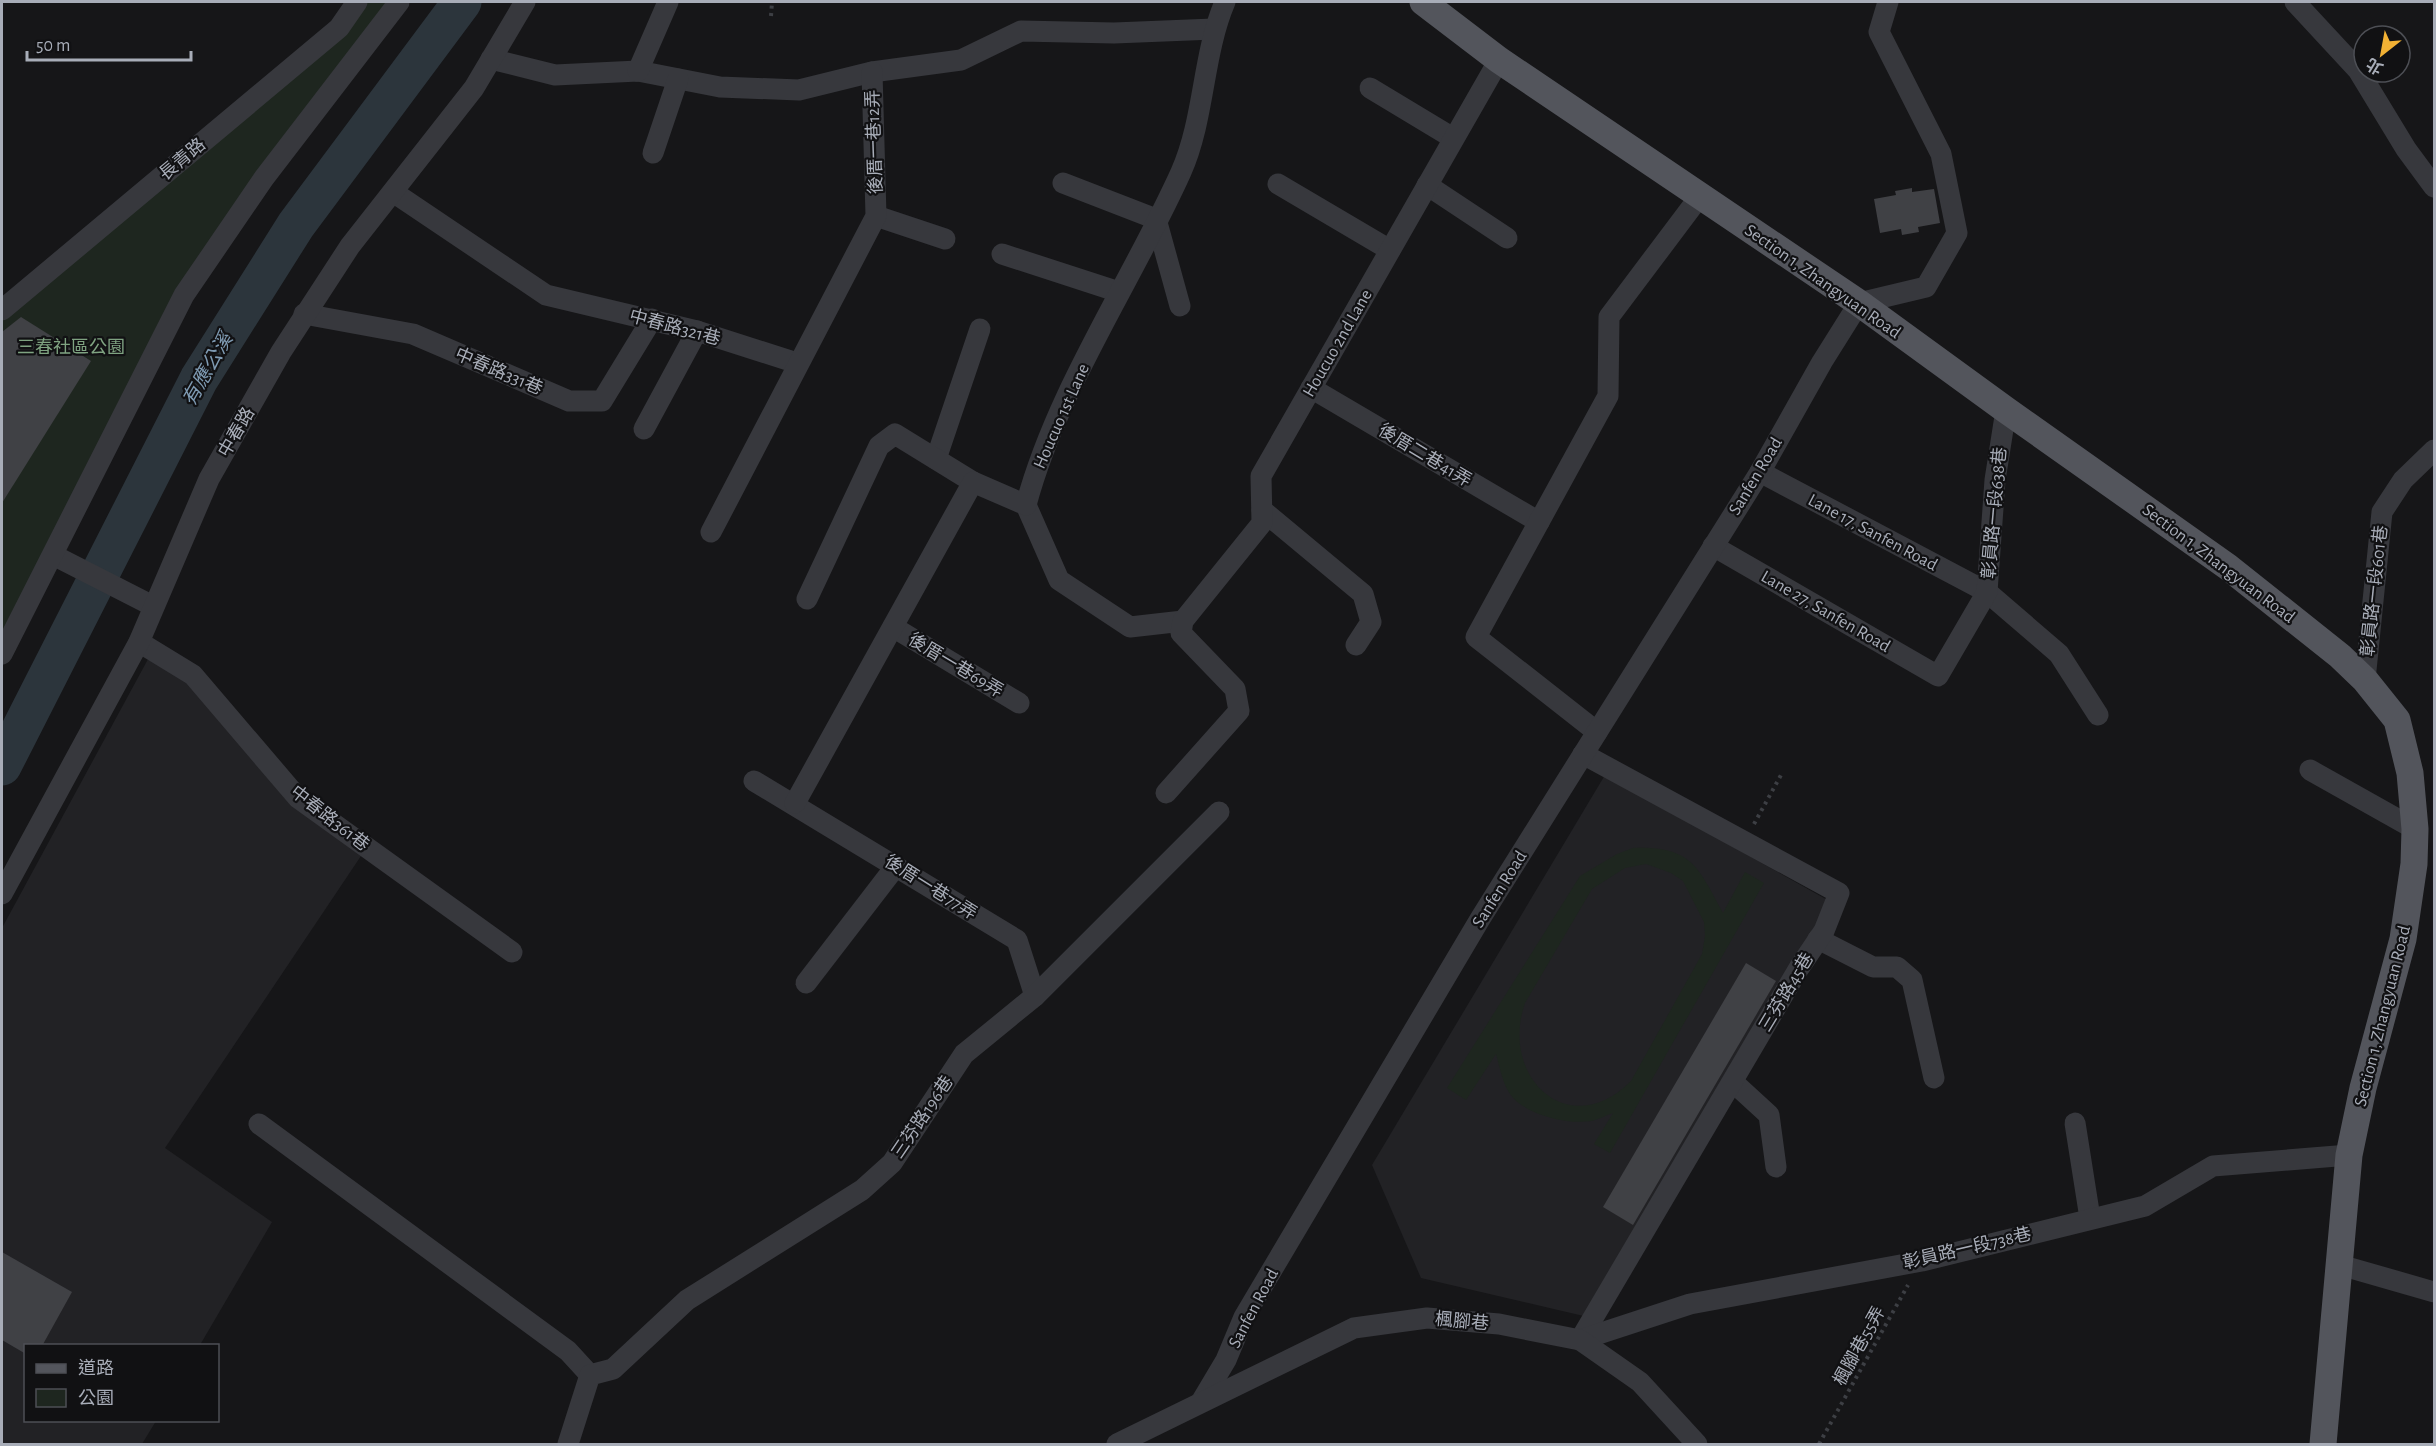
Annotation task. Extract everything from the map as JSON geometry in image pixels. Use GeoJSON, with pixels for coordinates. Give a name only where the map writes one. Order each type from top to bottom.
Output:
{"type":"FeatureCollection","features":[{"type":"Feature","properties":{"kind":"main road","name":"Section 1, Zhangyuan Road"},"geometry":{"type":"LineString","coordinates":[[1423,2],[1499,60],[1859,303],[2228,567],[2340,656],[2365,680],[2397,720],[2410,773],[2415,829],[2414,864],[2403,939],[2363,1088],[2349,1155],[2323,1444]]}},
{"type":"Feature","properties":{"kind":"street","name":"長青路"},"geometry":{"type":"LineString","coordinates":[[2,310],[339,28],[357,2]]}},
{"type":"Feature","properties":{"kind":"street"},"geometry":{"type":"LineString","coordinates":[[2,654],[114,428],[184,295],[264,178],[399,2]]}},
{"type":"Feature","properties":{"kind":"street","name":"中春路"},"geometry":{"type":"LineString","coordinates":[[2,894],[140,642],[153,606],[209,479],[304,314],[350,246],[474,88],[525,2]]}},
{"type":"Feature","properties":{"kind":"street"},"geometry":{"type":"LineString","coordinates":[[638,71],[668,2]]}},
{"type":"Feature","properties":{"kind":"street","name":"Houcuo 1st Lane"},"geometry":{"type":"LineString","coordinates":[[1026,505],[1038,463],[1119,292],[1182,171],[1198,116],[1214,29],[1226,2]]}},
{"type":"Feature","properties":{"kind":"street"},"geometry":{"type":"LineString","coordinates":[[1859,303],[1926,287],[1957,233],[1941,154],[1879,32],[1888,2]]}},
{"type":"Feature","properties":{"kind":"street"},"geometry":{"type":"LineString","coordinates":[[2295,2],[2358,70],[2406,149],[2434,187]]}},
{"type":"Feature","properties":{"kind":"street","name":"後厝一巷12弄"},"geometry":{"type":"LineString","coordinates":[[797,363],[876,216],[872,72],[961,60],[1021,31],[1114,33],[1214,29]]}},
{"type":"Feature","properties":{"kind":"street"},"geometry":{"type":"LineString","coordinates":[[491,59],[555,75],[638,71],[720,87],[799,90],[872,72]]}},
{"type":"Feature","properties":{"kind":"street","name":"Houcuo 2nd Lane"},"geometry":{"type":"LineString","coordinates":[[1183,621],[1262,523],[1261,476],[1499,60]]}},
{"type":"Feature","properties":{"kind":"street"},"geometry":{"type":"LineString","coordinates":[[653,153],[678,78]]}},
{"type":"Feature","properties":{"kind":"street"},"geometry":{"type":"LineString","coordinates":[[1370,88],[1453,138]]}},
{"type":"Feature","properties":{"kind":"street"},"geometry":{"type":"LineString","coordinates":[[1063,183],[1156,219],[1179,306]]}},
{"type":"Feature","properties":{"kind":"street"},"geometry":{"type":"LineString","coordinates":[[1278,184],[1390,250]]}},
{"type":"Feature","properties":{"kind":"street"},"geometry":{"type":"LineString","coordinates":[[1426,185],[1507,238]]}},
{"type":"Feature","properties":{"kind":"street","name":"中春路321巷"},"geometry":{"type":"LineString","coordinates":[[393,192],[546,295],[697,331],[797,363]]}},
{"type":"Feature","properties":{"kind":"street"},"geometry":{"type":"LineString","coordinates":[[1597,732],[1476,638],[1608,396],[1609,317],[1700,196]]}},
{"type":"Feature","properties":{"kind":"street"},"geometry":{"type":"LineString","coordinates":[[876,216],[945,239]]}},
{"type":"Feature","properties":{"kind":"street"},"geometry":{"type":"LineString","coordinates":[[1002,254],[1119,292]]}},
{"type":"Feature","properties":{"kind":"street","name":"Sanfen Road"},"geometry":{"type":"LineString","coordinates":[[1201,1402],[1226,1360],[1244,1317],[1480,919],[1760,472],[1822,362],[1859,303]]}},
{"type":"Feature","properties":{"kind":"street","name":"中春路331巷"},"geometry":{"type":"LineString","coordinates":[[304,314],[413,334],[569,400],[602,401],[652,319]]}},
{"type":"Feature","properties":{"kind":"street"},"geometry":{"type":"LineString","coordinates":[[936,459],[980,329]]}},
{"type":"Feature","properties":{"kind":"street"},"geometry":{"type":"LineString","coordinates":[[644,429],[697,331]]}},
{"type":"Feature","properties":{"kind":"street"},"geometry":{"type":"LineString","coordinates":[[711,532],[797,363]]}},
{"type":"Feature","properties":{"kind":"street","name":"後厝二巷41弄"},"geometry":{"type":"LineString","coordinates":[[1311,388],[1539,522]]}},
{"type":"Feature","properties":{"kind":"street","name":"彰員路一段638巷"},"geometry":{"type":"LineString","coordinates":[[1938,676],[1987,592],[1995,480],[2006,410]]}},
{"type":"Feature","properties":{"kind":"street"},"geometry":{"type":"LineString","coordinates":[[807,599],[879,446],[895,434],[973,482],[1026,505],[1059,580],[1130,627],[1183,621],[1181,633],[1235,689],[1239,711],[1166,793]]}},
{"type":"Feature","properties":{"kind":"street","name":"彰員路一段601巷"},"geometry":{"type":"LineString","coordinates":[[2365,680],[2382,512],[2403,480],[2434,450]]}},
{"type":"Feature","properties":{"kind":"street","name":"Lane 17, Sanfen Road"},"geometry":{"type":"LineString","coordinates":[[1760,472],[1987,592],[2059,654],[2098,715]]}},
{"type":"Feature","properties":{"kind":"street"},"geometry":{"type":"LineString","coordinates":[[795,803],[973,482]]}},
{"type":"Feature","properties":{"kind":"street"},"geometry":{"type":"LineString","coordinates":[[1262,510],[1363,594],[1371,622],[1356,645]]}},
{"type":"Feature","properties":{"kind":"street","name":"Lane 27, Sanfen Road"},"geometry":{"type":"LineString","coordinates":[[1713,546],[1938,676]]}},
{"type":"Feature","properties":{"kind":"street"},"geometry":{"type":"LineString","coordinates":[[53,555],[153,606]]}},
{"type":"Feature","properties":{"kind":"street","name":"後厝一巷69弄"},"geometry":{"type":"LineString","coordinates":[[893,627],[1019,703]]}},
{"type":"Feature","properties":{"kind":"street","name":"中春路361巷"},"geometry":{"type":"LineString","coordinates":[[140,642],[193,675],[298,798],[512,952]]}},
{"type":"Feature","properties":{"kind":"street","name":"三芬路45巷"},"geometry":{"type":"LineString","coordinates":[[1580,1340],[1818,939],[1839,893],[1583,754]]}},
{"type":"Feature","properties":{"kind":"street"},"geometry":{"type":"LineString","coordinates":[[2310,770],[2415,829]]}},
{"type":"Feature","properties":{"kind":"street","name":"後厝一巷77弄"},"geometry":{"type":"LineString","coordinates":[[754,781],[795,803],[1017,940],[1035,996]]}},
{"type":"Feature","properties":{"kind":"street","name":"三芬路196巷"},"geometry":{"type":"LineString","coordinates":[[590,1375],[613,1368],[687,1300],[862,1190],[892,1163],[964,1054],[1035,996],[1219,812]]}},
{"type":"Feature","properties":{"kind":"street"},"geometry":{"type":"LineString","coordinates":[[806,983],[896,866]]}},
{"type":"Feature","properties":{"kind":"street"},"geometry":{"type":"LineString","coordinates":[[1818,939],[1873,967],[1897,967],[1912,980],[1934,1078]]}},
{"type":"Feature","properties":{"kind":"street"},"geometry":{"type":"LineString","coordinates":[[1733,1082],[1769,1115],[1776,1167]]}},
{"type":"Feature","properties":{"kind":"street"},"geometry":{"type":"LineString","coordinates":[[259,1124],[568,1351],[590,1375],[568,1444]]}},
{"type":"Feature","properties":{"kind":"street"},"geometry":{"type":"LineString","coordinates":[[2074,1124],[2090,1218]]}},
{"type":"Feature","properties":{"kind":"street","name":"彰員路一段738巷"},"geometry":{"type":"LineString","coordinates":[[1580,1340],[1690,1304],[1922,1261],[2145,1206],[2213,1166],[2349,1155]]}},
{"type":"Feature","properties":{"kind":"street"},"geometry":{"type":"LineString","coordinates":[[2340,1264],[2434,1292]]}},
{"type":"Feature","properties":{"kind":"street","name":"楓腳巷"},"geometry":{"type":"LineString","coordinates":[[1201,1402],[1354,1328],[1427,1318],[1499,1324],[1580,1340],[1640,1382],[1697,1444]]}},
{"type":"Feature","properties":{"kind":"street"},"geometry":{"type":"LineString","coordinates":[[1117,1444],[1201,1402]]}},
{"type":"Feature","properties":{"kind":"path"},"geometry":{"type":"LineString","coordinates":[[771,16],[772,2]]}},
{"type":"Feature","properties":{"kind":"path"},"geometry":{"type":"LineString","coordinates":[[1745,840],[1780,775]]}},
{"type":"Feature","properties":{"kind":"path","name":"楓腳巷55弄"},"geometry":{"type":"LineString","coordinates":[[1818,1444],[1922,1261]]}},
{"type":"Feature","properties":{"kind":"shaded area"},"geometry":{"type":"Polygon","coordinates":[[[153,650],[193,675],[298,798],[367,847],[165,1148],[272,1222],[201,1344],[24,1344],[24,1422],[155,1422],[142,1444],[2,1444],[2,928],[153,650]]]}},
{"type":"Feature","properties":{"kind":"shaded area"},"geometry":{"type":"Polygon","coordinates":[[[1605,775],[1831,902],[1588,1317],[1421,1278],[1372,1165],[1605,775]]]}},
{"type":"Feature","properties":{"kind":"green space","name":"三春社區公園"},"geometry":{"type":"Polygon","coordinates":[[[356,2],[387,2],[252,178],[2,637],[2,315],[356,2]]]}},
{"type":"Feature","properties":{"kind":"green space"},"geometry":{"type":"Polygon","coordinates":[[[1633,848],[1653,848],[1681,856],[1691,862],[1699,872],[1723,913],[1745,872],[1764,883],[1610,1153],[1594,1144],[1613,1113],[1596,1120],[1581,1122],[1547,1116],[1525,1107],[1516,1101],[1507,1089],[1496,1054],[1466,1100],[1447,1088],[1580,876],[1617,854],[1633,848]],[[1646,864],[1625,868],[1592,889],[1525,1003],[1520,1030],[1522,1056],[1531,1077],[1545,1093],[1564,1103],[1585,1106],[1608,1099],[1631,1081],[1702,954],[1705,936],[1704,922],[1683,881],[1671,873],[1646,864]]]}},
{"type":"Feature","properties":{"kind":"building"},"geometry":{"type":"Polygon","coordinates":[[[1912,188],[1912,192],[1934,189],[1940,223],[1918,227],[1919,232],[1902,235],[1901,229],[1880,233],[1874,199],[1896,195],[1895,191],[1912,188]]]}},
{"type":"Feature","properties":{"kind":"building"},"geometry":{"type":"Polygon","coordinates":[[[21,317],[91,361],[2,503],[2,332],[21,317]]]}},
{"type":"Feature","properties":{"kind":"building"},"geometry":{"type":"Polygon","coordinates":[[[1746,963],[1776,981],[1633,1225],[1603,1207],[1746,963]]]}},
{"type":"Feature","properties":{"kind":"building"},"geometry":{"type":"Polygon","coordinates":[[[2,1252],[72,1292],[43,1344],[24,1344],[24,1353],[2,1340],[2,1252]]]}},
{"type":"Feature","properties":{"kind":"waterway","name":"有應公溪"},"geometry":{"type":"LineString","coordinates":[[2,766],[199,379],[296,225],[462,2]]}}]}
